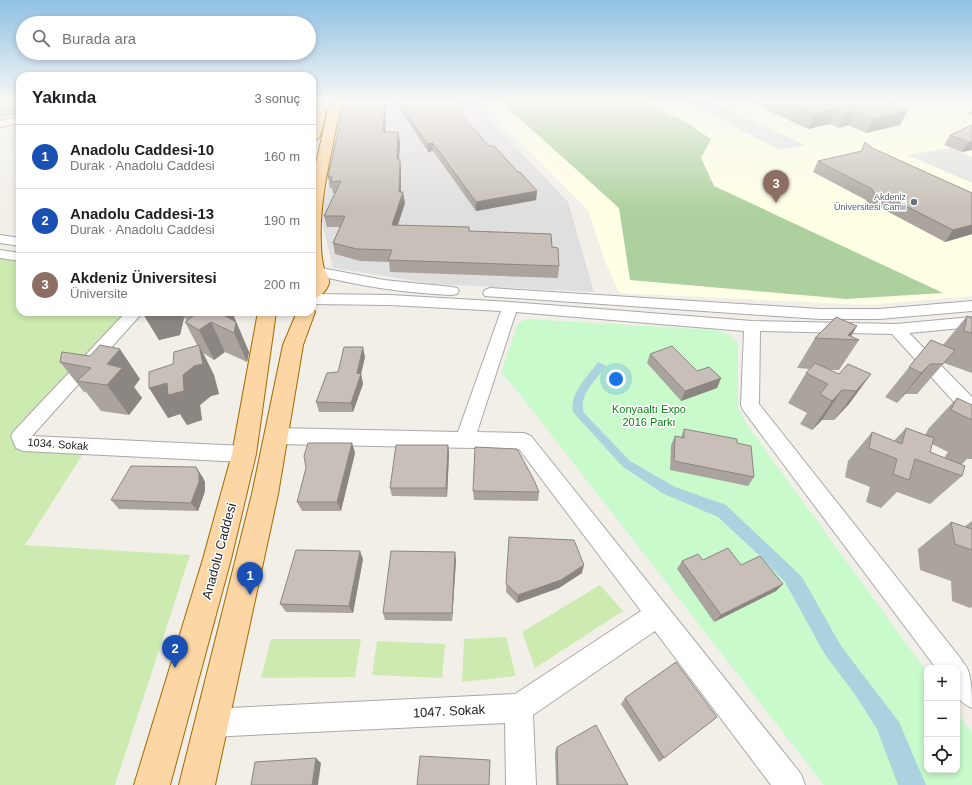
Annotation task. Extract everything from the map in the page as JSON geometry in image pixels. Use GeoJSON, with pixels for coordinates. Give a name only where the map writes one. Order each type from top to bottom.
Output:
{"type":"FeatureCollection","features":[{"type":"Feature","properties":{"kind":"main road"},"geometry":{"type":"LineString","coordinates":[[316,201],[329,137]]}},
{"type":"Feature","properties":{"kind":"main road","name":"Anadolu Caddesi"},"geometry":{"type":"LineString","coordinates":[[152,785],[217,559],[244,454],[266,316]]}},
{"type":"Feature","properties":{"kind":"main road"},"geometry":{"type":"LineString","coordinates":[[197,785],[265,494],[292,345],[304,316]]}},
{"type":"Feature","properties":{"kind":"street"},"geometry":{"type":"LineString","coordinates":[[0,239],[16,241]]}},
{"type":"Feature","properties":{"kind":"street"},"geometry":{"type":"LineString","coordinates":[[0,254],[16,256]]}},
{"type":"Feature","properties":{"kind":"street"},"geometry":{"type":"LineString","coordinates":[[316,288],[345,278],[431,290],[820,314],[879,314],[972,306]]}},
{"type":"Feature","properties":{"kind":"street"},"geometry":{"type":"LineString","coordinates":[[316,289],[390,300],[510,307],[752,326],[896,329],[972,322]]}},
{"type":"Feature","properties":{"kind":"street"},"geometry":{"type":"LineString","coordinates":[[465,440],[510,307]]}},
{"type":"Feature","properties":{"kind":"street","name":"1034. Sokak"},"geometry":{"type":"LineString","coordinates":[[131,316],[30,425],[21,436],[23,443],[244,454]]}},
{"type":"Feature","properties":{"kind":"street"},"geometry":{"type":"LineString","coordinates":[[752,326],[750,405],[950,665]]}},
{"type":"Feature","properties":{"kind":"street"},"geometry":{"type":"LineString","coordinates":[[896,329],[972,410]]}},
{"type":"Feature","properties":{"kind":"street"},"geometry":{"type":"LineString","coordinates":[[276,436],[524,440],[790,785]]}},
{"type":"Feature","properties":{"kind":"street"},"geometry":{"type":"LineString","coordinates":[[521,785],[520,708],[658,614]]}},
{"type":"Feature","properties":{"kind":"street"},"geometry":{"type":"LineString","coordinates":[[960,678],[972,694]]}},
{"type":"Feature","properties":{"kind":"street","name":"1047. Sokak"},"geometry":{"type":"LineString","coordinates":[[211,725],[229,722],[520,708]]}},
{"type":"Feature","properties":{"kind":"shaded area"},"geometry":{"type":"Polygon","coordinates":[[[342,137],[506,137],[568,202],[594,292],[434,284],[333,268],[320,213],[342,137]]]}},
{"type":"Feature","properties":{"kind":"shaded area"},"geometry":{"type":"Polygon","coordinates":[[[515,137],[972,137],[972,296],[868,305],[619,293],[605,261],[588,210],[515,137]]]}},
{"type":"Feature","properties":{"kind":"shaded area"},"geometry":{"type":"Polygon","coordinates":[[[754,137],[787,137],[805,145],[780,150],[754,137]]]}},
{"type":"Feature","properties":{"kind":"shaded area"},"geometry":{"type":"Polygon","coordinates":[[[952,148],[972,157],[972,183],[908,155],[952,148]]]}},
{"type":"Feature","properties":{"kind":"green space"},"geometry":{"type":"Polygon","coordinates":[[[540,137],[707,137],[711,139],[701,158],[714,186],[943,293],[846,299],[630,280],[619,208],[540,137]]]}},
{"type":"Feature","properties":{"kind":"green space"},"geometry":{"type":"Polygon","coordinates":[[[0,254],[16,256],[16,316],[132,316],[21,436],[88,446],[25,545],[190,555],[115,785],[0,785],[0,254]]]}},
{"type":"Feature","properties":{"kind":"green space","name":"Konyaaltı Expo 2016 Parkı"},"geometry":{"type":"Polygon","coordinates":[[[527,319],[714,330],[728,334],[738,343],[738,407],[747,425],[924,668],[924,773],[960,773],[960,717],[972,733],[972,785],[824,785],[514,387],[501,373],[518,323],[527,319]]]}},
{"type":"Feature","properties":{"kind":"green space"},"geometry":{"type":"Polygon","coordinates":[[[600,585],[623,611],[535,668],[522,632],[600,585]]]}},
{"type":"Feature","properties":{"kind":"green space"},"geometry":{"type":"Polygon","coordinates":[[[506,637],[516,676],[462,682],[464,639],[506,637]]]}},
{"type":"Feature","properties":{"kind":"green space"},"geometry":{"type":"Polygon","coordinates":[[[271,639],[361,639],[355,677],[261,678],[271,639]]]}},
{"type":"Feature","properties":{"kind":"green space"},"geometry":{"type":"Polygon","coordinates":[[[377,641],[445,644],[442,678],[372,675],[377,641]]]}},
{"type":"Feature","properties":{"kind":"water"},"geometry":{"type":"Polygon","coordinates":[[[598,362],[606,366],[593,382],[586,394],[583,406],[584,413],[630,461],[675,487],[726,505],[802,577],[841,646],[899,722],[926,785],[898,785],[877,729],[856,696],[824,653],[785,582],[762,558],[718,517],[662,493],[622,466],[573,412],[574,399],[580,386],[598,362]]]}},
{"type":"Feature","properties":{"kind":"building"},"geometry":{"type":"Polygon","coordinates":[[[337,137],[398,137],[397,159],[400,159],[399,192],[403,192],[392,225],[469,227],[469,231],[551,234],[552,247],[558,248],[559,266],[388,260],[392,250],[357,249],[333,243],[345,216],[324,216],[341,181],[331,182],[332,177],[328,177],[337,137]]]}},
{"type":"Feature","properties":{"kind":"building"},"geometry":{"type":"Polygon","coordinates":[[[422,137],[481,137],[489,146],[494,146],[537,191],[476,202],[433,143],[427,144],[422,137]]]}},
{"type":"Feature","properties":{"kind":"building"},"geometry":{"type":"Polygon","coordinates":[[[954,137],[972,137],[972,142],[954,137]]]}},
{"type":"Feature","properties":{"kind":"building"},"geometry":{"type":"Polygon","coordinates":[[[865,142],[872,148],[972,193],[972,225],[953,230],[888,197],[876,197],[872,189],[818,161],[862,151],[865,142]]]}},
{"type":"Feature","properties":{"kind":"building"},"geometry":{"type":"Polygon","coordinates":[[[193,316],[225,316],[236,322],[234,333],[211,322],[199,330],[185,322],[193,316]]]}},
{"type":"Feature","properties":{"kind":"building"},"geometry":{"type":"Polygon","coordinates":[[[967,316],[972,318],[972,333],[964,331],[967,316]]]}},
{"type":"Feature","properties":{"kind":"building"},"geometry":{"type":"Polygon","coordinates":[[[836,317],[857,326],[848,335],[859,340],[815,338],[836,317]]]}},
{"type":"Feature","properties":{"kind":"building"},"geometry":{"type":"Polygon","coordinates":[[[931,340],[955,350],[943,364],[930,364],[921,373],[909,367],[931,340]]]}},
{"type":"Feature","properties":{"kind":"building"},"geometry":{"type":"Polygon","coordinates":[[[100,345],[120,349],[107,364],[122,368],[107,385],[77,381],[91,368],[60,362],[62,352],[90,356],[100,345]]]}},
{"type":"Feature","properties":{"kind":"building"},"geometry":{"type":"Polygon","coordinates":[[[199,345],[203,364],[194,366],[183,375],[184,391],[168,395],[167,383],[149,388],[149,372],[173,364],[174,352],[199,345]]]}},
{"type":"Feature","properties":{"kind":"building"},"geometry":{"type":"Polygon","coordinates":[[[672,346],[697,371],[709,367],[721,378],[685,391],[650,354],[672,346]]]}},
{"type":"Feature","properties":{"kind":"building"},"geometry":{"type":"Polygon","coordinates":[[[344,347],[363,347],[357,373],[361,374],[351,403],[316,402],[327,373],[338,372],[344,347]]]}},
{"type":"Feature","properties":{"kind":"building"},"geometry":{"type":"Polygon","coordinates":[[[815,363],[839,374],[848,364],[871,374],[856,391],[842,390],[832,401],[820,394],[828,384],[806,373],[815,363]]]}},
{"type":"Feature","properties":{"kind":"building"},"geometry":{"type":"Polygon","coordinates":[[[957,398],[972,405],[972,420],[951,410],[957,398]]]}},
{"type":"Feature","properties":{"kind":"building"},"geometry":{"type":"Polygon","coordinates":[[[906,428],[934,438],[930,452],[965,466],[962,476],[915,459],[909,480],[893,474],[897,459],[869,448],[872,432],[902,444],[906,428]]]}},
{"type":"Feature","properties":{"kind":"building"},"geometry":{"type":"Polygon","coordinates":[[[684,429],[737,439],[737,443],[751,446],[754,477],[674,461],[675,436],[684,438],[684,429]]]}},
{"type":"Feature","properties":{"kind":"building"},"geometry":{"type":"Polygon","coordinates":[[[308,443],[352,443],[337,502],[297,502],[306,468],[304,456],[308,443]]]}},
{"type":"Feature","properties":{"kind":"building"},"geometry":{"type":"Polygon","coordinates":[[[396,445],[448,445],[446,488],[390,488],[396,445]]]}},
{"type":"Feature","properties":{"kind":"building"},"geometry":{"type":"Polygon","coordinates":[[[475,447],[517,449],[539,492],[473,491],[475,447]]]}},
{"type":"Feature","properties":{"kind":"building"},"geometry":{"type":"Polygon","coordinates":[[[131,466],[196,467],[199,473],[199,482],[191,503],[111,500],[131,466]]]}},
{"type":"Feature","properties":{"kind":"building"},"geometry":{"type":"Polygon","coordinates":[[[951,522],[972,529],[972,550],[955,544],[951,522]]]}},
{"type":"Feature","properties":{"kind":"building"},"geometry":{"type":"Polygon","coordinates":[[[509,537],[574,540],[584,565],[561,580],[518,595],[506,584],[509,537]]]}},
{"type":"Feature","properties":{"kind":"building"},"geometry":{"type":"Polygon","coordinates":[[[728,548],[741,565],[760,556],[783,584],[721,615],[682,561],[698,554],[703,560],[728,548]]]}},
{"type":"Feature","properties":{"kind":"building"},"geometry":{"type":"Polygon","coordinates":[[[296,550],[360,551],[349,606],[280,604],[296,550]]]}},
{"type":"Feature","properties":{"kind":"building"},"geometry":{"type":"Polygon","coordinates":[[[391,551],[455,552],[452,613],[383,613],[391,551]]]}},
{"type":"Feature","properties":{"kind":"building"},"geometry":{"type":"Polygon","coordinates":[[[676,662],[717,717],[664,758],[625,698],[676,662]]]}},
{"type":"Feature","properties":{"kind":"building"},"geometry":{"type":"Polygon","coordinates":[[[596,725],[628,785],[558,785],[557,747],[596,725]]]}},
{"type":"Feature","properties":{"kind":"building"},"geometry":{"type":"Polygon","coordinates":[[[420,756],[490,760],[489,785],[417,785],[420,756]]]}},
{"type":"Feature","properties":{"kind":"building"},"geometry":{"type":"Polygon","coordinates":[[[316,758],[312,785],[251,785],[255,762],[316,758]]]}},
{"type":"Feature","properties":{"kind":"place","name":"Akdeniz Üniversitesi Camii"},"geometry":{"type":"Point","coordinates":[914,202]}},
{"type":"Feature","properties":{"kind":"place","name":"Akdeniz Üniversitesi"},"geometry":{"type":"Point","coordinates":[776,203]}},
{"type":"Feature","properties":{"kind":"place","name":"Anadolu Caddesi-10"},"geometry":{"type":"Point","coordinates":[250,595]}},
{"type":"Feature","properties":{"kind":"place","name":"Anadolu Caddesi-13"},"geometry":{"type":"Point","coordinates":[175,668]}}]}
